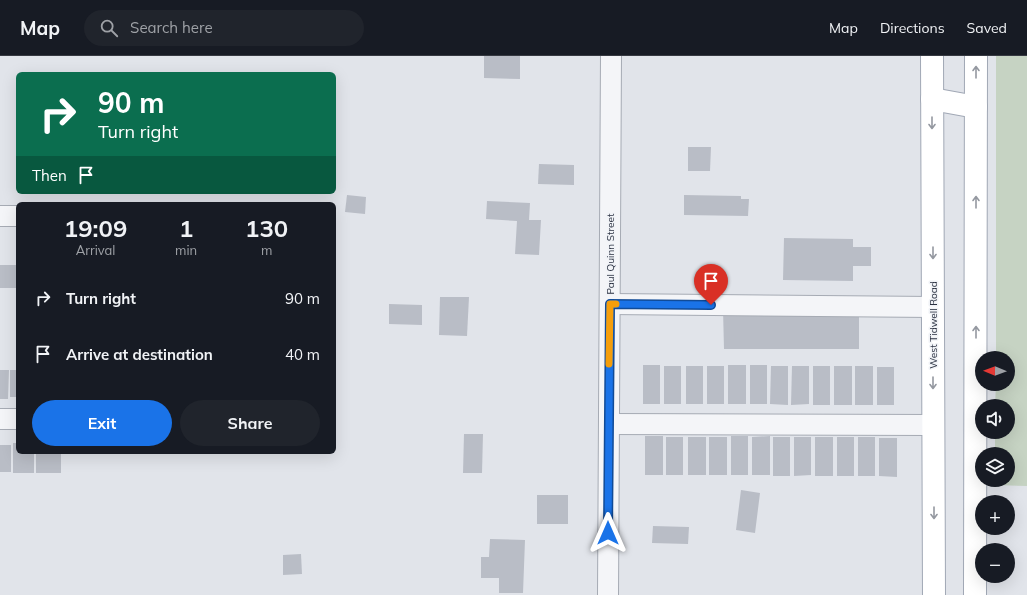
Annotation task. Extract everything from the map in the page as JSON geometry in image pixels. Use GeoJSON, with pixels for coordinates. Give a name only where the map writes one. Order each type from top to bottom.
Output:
{"type":"FeatureCollection","features":[{"type":"Feature","properties":{"kind":"main road","name":"West Tidwell Road"},"geometry":{"type":"LineString","coordinates":[[932,56],[934,595]]}},
{"type":"Feature","properties":{"kind":"main road"},"geometry":{"type":"LineString","coordinates":[[974,595],[976,56]]}},
{"type":"Feature","properties":{"kind":"main road"},"geometry":{"type":"LineString","coordinates":[[932,99],[976,107]]}},
{"type":"Feature","properties":{"kind":"street","name":"Paul Quinn Street"},"geometry":{"type":"LineString","coordinates":[[608,595],[611,56]]}},
{"type":"Feature","properties":{"kind":"street"},"geometry":{"type":"LineString","coordinates":[[0,216],[16,216]]}},
{"type":"Feature","properties":{"kind":"street"},"geometry":{"type":"LineString","coordinates":[[610,304],[933,308]]}},
{"type":"Feature","properties":{"kind":"street"},"geometry":{"type":"LineString","coordinates":[[0,419],[16,419]]}},
{"type":"Feature","properties":{"kind":"street"},"geometry":{"type":"LineString","coordinates":[[609,424],[933,425]]}},
{"type":"Feature","properties":{"kind":"green space"},"geometry":{"type":"Polygon","coordinates":[[[996,56],[1027,56],[1027,486],[1015,486],[1015,447],[995,447],[995,439],[1015,439],[1015,399],[995,399],[996,391],[1015,391],[1015,351],[996,351],[996,56]]]}},
{"type":"Feature","properties":{"kind":"building"},"geometry":{"type":"Polygon","coordinates":[[[484,56],[520,56],[520,79],[484,78],[484,56]]]}},
{"type":"Feature","properties":{"kind":"building"},"geometry":{"type":"Polygon","coordinates":[[[688,147],[711,147],[710,171],[688,171],[688,147]]]}},
{"type":"Feature","properties":{"kind":"building"},"geometry":{"type":"Polygon","coordinates":[[[539,164],[574,165],[574,185],[538,184],[539,164]]]}},
{"type":"Feature","properties":{"kind":"building"},"geometry":{"type":"Polygon","coordinates":[[[347,195],[366,197],[365,214],[345,212],[347,195]]]}},
{"type":"Feature","properties":{"kind":"building"},"geometry":{"type":"Polygon","coordinates":[[[684,195],[741,196],[741,199],[749,199],[748,216],[684,215],[684,195]]]}},
{"type":"Feature","properties":{"kind":"building"},"geometry":{"type":"Polygon","coordinates":[[[487,201],[530,203],[529,220],[541,220],[539,255],[515,254],[517,221],[486,219],[487,201]]]}},
{"type":"Feature","properties":{"kind":"building"},"geometry":{"type":"Polygon","coordinates":[[[784,238],[853,239],[853,247],[871,247],[871,266],[853,266],[853,281],[783,280],[784,238]]]}},
{"type":"Feature","properties":{"kind":"building"},"geometry":{"type":"Polygon","coordinates":[[[0,265],[16,265],[16,288],[0,288],[0,265]]]}},
{"type":"Feature","properties":{"kind":"building"},"geometry":{"type":"Polygon","coordinates":[[[440,297],[469,297],[467,336],[439,335],[440,297]]]}},
{"type":"Feature","properties":{"kind":"building"},"geometry":{"type":"Polygon","coordinates":[[[389,304],[422,305],[422,325],[389,324],[389,304]]]}},
{"type":"Feature","properties":{"kind":"building"},"geometry":{"type":"Polygon","coordinates":[[[859,308],[859,349],[724,349],[723,309],[859,308]]]}},
{"type":"Feature","properties":{"kind":"building"},"geometry":{"type":"Polygon","coordinates":[[[643,365],[660,365],[660,404],[643,404],[643,365]]]}},
{"type":"Feature","properties":{"kind":"building"},"geometry":{"type":"Polygon","coordinates":[[[728,365],[746,365],[746,404],[728,404],[728,365]]]}},
{"type":"Feature","properties":{"kind":"building"},"geometry":{"type":"Polygon","coordinates":[[[750,365],[767,365],[767,404],[750,404],[750,365]]]}},
{"type":"Feature","properties":{"kind":"building"},"geometry":{"type":"Polygon","coordinates":[[[664,366],[681,366],[681,404],[664,404],[664,366]]]}},
{"type":"Feature","properties":{"kind":"building"},"geometry":{"type":"Polygon","coordinates":[[[686,366],[703,366],[703,404],[686,404],[686,366]]]}},
{"type":"Feature","properties":{"kind":"building"},"geometry":{"type":"Polygon","coordinates":[[[707,366],[724,366],[724,404],[707,404],[707,366]]]}},
{"type":"Feature","properties":{"kind":"building"},"geometry":{"type":"Polygon","coordinates":[[[771,366],[788,366],[788,405],[770,404],[771,366]]]}},
{"type":"Feature","properties":{"kind":"building"},"geometry":{"type":"Polygon","coordinates":[[[792,366],[809,366],[809,404],[791,405],[792,366]]]}},
{"type":"Feature","properties":{"kind":"building"},"geometry":{"type":"Polygon","coordinates":[[[813,366],[830,366],[830,405],[813,405],[813,366]]]}},
{"type":"Feature","properties":{"kind":"building"},"geometry":{"type":"Polygon","coordinates":[[[834,366],[852,366],[852,405],[834,405],[834,366]]]}},
{"type":"Feature","properties":{"kind":"building"},"geometry":{"type":"Polygon","coordinates":[[[855,366],[873,366],[873,405],[855,405],[855,366]]]}},
{"type":"Feature","properties":{"kind":"building"},"geometry":{"type":"Polygon","coordinates":[[[877,367],[894,367],[894,405],[877,405],[877,367]]]}},
{"type":"Feature","properties":{"kind":"building"},"geometry":{"type":"Polygon","coordinates":[[[0,370],[9,370],[8,399],[0,399],[0,370]]]}},
{"type":"Feature","properties":{"kind":"building"},"geometry":{"type":"Polygon","coordinates":[[[10,370],[16,370],[16,397],[10,397],[10,370]]]}},
{"type":"Feature","properties":{"kind":"building"},"geometry":{"type":"Polygon","coordinates":[[[464,434],[483,434],[482,473],[463,473],[464,434]]]}},
{"type":"Feature","properties":{"kind":"building"},"geometry":{"type":"Polygon","coordinates":[[[645,436],[663,436],[663,475],[645,475],[645,436]]]}},
{"type":"Feature","properties":{"kind":"building"},"geometry":{"type":"Polygon","coordinates":[[[731,436],[748,436],[748,475],[731,475],[731,436]]]}},
{"type":"Feature","properties":{"kind":"building"},"geometry":{"type":"Polygon","coordinates":[[[770,436],[770,475],[752,475],[752,437],[770,436]]]}},
{"type":"Feature","properties":{"kind":"building"},"geometry":{"type":"Polygon","coordinates":[[[666,437],[683,437],[683,475],[666,475],[666,437]]]}},
{"type":"Feature","properties":{"kind":"building"},"geometry":{"type":"Polygon","coordinates":[[[688,437],[706,437],[706,475],[688,475],[688,437]]]}},
{"type":"Feature","properties":{"kind":"building"},"geometry":{"type":"Polygon","coordinates":[[[709,437],[727,437],[727,475],[709,475],[709,437]]]}},
{"type":"Feature","properties":{"kind":"building"},"geometry":{"type":"Polygon","coordinates":[[[773,437],[790,437],[790,476],[773,476],[773,437]]]}},
{"type":"Feature","properties":{"kind":"building"},"geometry":{"type":"Polygon","coordinates":[[[794,437],[811,437],[811,475],[794,476],[794,437]]]}},
{"type":"Feature","properties":{"kind":"building"},"geometry":{"type":"Polygon","coordinates":[[[815,437],[833,437],[833,476],[815,476],[815,437]]]}},
{"type":"Feature","properties":{"kind":"building"},"geometry":{"type":"Polygon","coordinates":[[[837,437],[854,437],[854,476],[837,476],[837,437]]]}},
{"type":"Feature","properties":{"kind":"building"},"geometry":{"type":"Polygon","coordinates":[[[858,437],[875,437],[875,476],[858,476],[858,437]]]}},
{"type":"Feature","properties":{"kind":"building"},"geometry":{"type":"Polygon","coordinates":[[[879,438],[897,438],[897,477],[879,476],[879,438]]]}},
{"type":"Feature","properties":{"kind":"building"},"geometry":{"type":"Polygon","coordinates":[[[13,443],[16,443],[16,454],[34,454],[34,473],[13,473],[13,443]]]}},
{"type":"Feature","properties":{"kind":"building"},"geometry":{"type":"Polygon","coordinates":[[[0,445],[11,445],[11,472],[0,472],[0,445]]]}},
{"type":"Feature","properties":{"kind":"building"},"geometry":{"type":"Polygon","coordinates":[[[36,454],[61,454],[61,473],[36,473],[36,454]]]}},
{"type":"Feature","properties":{"kind":"building"},"geometry":{"type":"Polygon","coordinates":[[[741,490],[760,493],[755,533],[736,530],[741,490]]]}},
{"type":"Feature","properties":{"kind":"building"},"geometry":{"type":"Polygon","coordinates":[[[537,495],[568,495],[568,524],[537,524],[537,495]]]}},
{"type":"Feature","properties":{"kind":"building"},"geometry":{"type":"Polygon","coordinates":[[[653,526],[689,527],[688,544],[652,543],[653,526]]]}},
{"type":"Feature","properties":{"kind":"building"},"geometry":{"type":"Polygon","coordinates":[[[490,539],[525,540],[523,593],[499,593],[499,578],[481,578],[481,557],[489,557],[490,539]]]}},
{"type":"Feature","properties":{"kind":"building"},"geometry":{"type":"Polygon","coordinates":[[[301,554],[302,574],[283,575],[283,555],[301,554]]]}},
{"type":"Feature","properties":{"kind":"slow traffic"},"geometry":{"type":"LineString","coordinates":[[609,364],[610,304],[616,304]]}},
{"type":"Feature","properties":{"kind":"route"},"geometry":{"type":"LineString","coordinates":[[608,533],[610,304],[711,305]]}}]}
